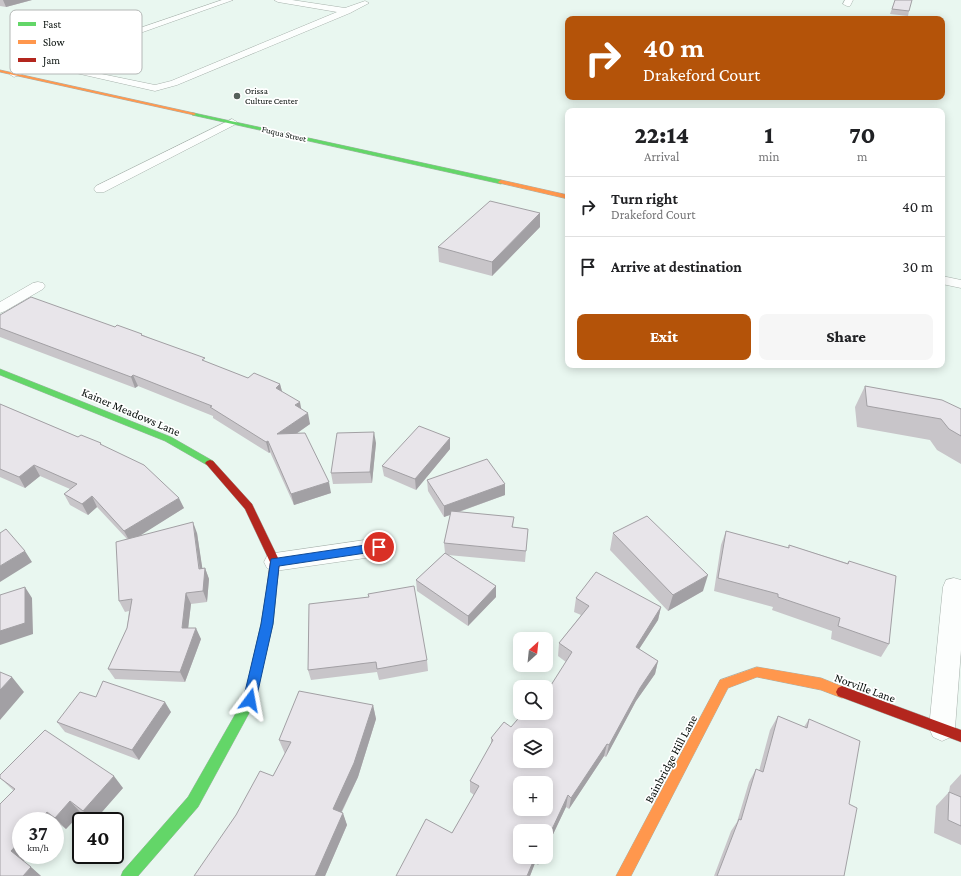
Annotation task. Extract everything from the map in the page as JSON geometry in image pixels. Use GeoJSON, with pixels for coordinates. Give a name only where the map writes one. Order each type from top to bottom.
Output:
{"type":"FeatureCollection","features":[{"type":"Feature","properties":{"kind":"street"},"geometry":{"type":"LineString","coordinates":[[142,30],[229,0]]}},
{"type":"Feature","properties":{"kind":"street"},"geometry":{"type":"LineString","coordinates":[[278,0],[347,11]]}},
{"type":"Feature","properties":{"kind":"street"},"geometry":{"type":"LineString","coordinates":[[89,74],[155,88],[163,86],[174,83],[365,3]]}},
{"type":"Feature","properties":{"kind":"street","name":"Fuqua Street"},"geometry":{"type":"LineString","coordinates":[[0,71],[10,73]]}},
{"type":"Feature","properties":{"kind":"street","name":"Fuqua Street"},"geometry":{"type":"LineString","coordinates":[[14,74],[565,196]]}},
{"type":"Feature","properties":{"kind":"street"},"geometry":{"type":"LineString","coordinates":[[100,189],[232,122]]}},
{"type":"Feature","properties":{"kind":"street"},"geometry":{"type":"LineString","coordinates":[[945,281],[961,284]]}},
{"type":"Feature","properties":{"kind":"street"},"geometry":{"type":"LineString","coordinates":[[0,308],[38,286]]}},
{"type":"Feature","properties":{"kind":"street","name":"Kainer Meadows Lane"},"geometry":{"type":"LineString","coordinates":[[0,372],[168,439],[209,462],[249,507],[274,562]]}},
{"type":"Feature","properties":{"kind":"street"},"geometry":{"type":"LineString","coordinates":[[128,876],[193,802],[250,700],[267,624],[274,562],[379,547]]}},
{"type":"Feature","properties":{"kind":"street"},"geometry":{"type":"LineString","coordinates":[[951,732],[954,586]]}},
{"type":"Feature","properties":{"kind":"street","name":"Norville Lane"},"geometry":{"type":"LineString","coordinates":[[757,672],[821,684],[951,732]]}},
{"type":"Feature","properties":{"kind":"street","name":"Bainbridge Hill Lane"},"geometry":{"type":"LineString","coordinates":[[623,876],[724,684],[757,672]]}},
{"type":"Feature","properties":{"kind":"building"},"geometry":{"type":"Polygon","coordinates":[[[895,0],[912,0],[909,11],[892,9],[895,0]]]}},
{"type":"Feature","properties":{"kind":"building"},"geometry":{"type":"Polygon","coordinates":[[[490,201],[540,213],[492,262],[438,247],[490,201]]]}},
{"type":"Feature","properties":{"kind":"building"},"geometry":{"type":"Polygon","coordinates":[[[31,297],[115,327],[117,325],[142,334],[141,335],[205,358],[202,360],[248,378],[254,373],[280,384],[276,388],[300,402],[295,405],[308,413],[277,434],[305,433],[329,482],[291,494],[268,441],[266,442],[210,407],[212,406],[133,375],[131,377],[0,328],[0,315],[31,297]]]}},
{"type":"Feature","properties":{"kind":"building"},"geometry":{"type":"Polygon","coordinates":[[[865,386],[942,400],[961,409],[961,436],[949,429],[941,419],[867,406],[865,386]]]}},
{"type":"Feature","properties":{"kind":"building"},"geometry":{"type":"Polygon","coordinates":[[[0,404],[78,437],[81,435],[101,443],[100,444],[144,465],[179,498],[124,531],[92,496],[82,504],[64,494],[77,484],[34,465],[19,477],[0,469],[0,404]]]}},
{"type":"Feature","properties":{"kind":"building"},"geometry":{"type":"Polygon","coordinates":[[[419,426],[450,438],[415,479],[382,466],[419,426]]]}},
{"type":"Feature","properties":{"kind":"building"},"geometry":{"type":"Polygon","coordinates":[[[374,432],[370,472],[331,473],[337,433],[374,432]]]}},
{"type":"Feature","properties":{"kind":"building"},"geometry":{"type":"Polygon","coordinates":[[[487,459],[505,484],[444,506],[427,480],[487,459]]]}},
{"type":"Feature","properties":{"kind":"building"},"geometry":{"type":"Polygon","coordinates":[[[451,511],[514,517],[512,527],[528,529],[526,551],[444,543],[451,511]]]}},
{"type":"Feature","properties":{"kind":"building"},"geometry":{"type":"Polygon","coordinates":[[[647,516],[708,575],[673,595],[613,533],[647,516]]]}},
{"type":"Feature","properties":{"kind":"building"},"geometry":{"type":"Polygon","coordinates":[[[193,522],[199,569],[205,568],[203,591],[186,593],[182,628],[196,628],[180,672],[108,669],[127,628],[132,599],[119,601],[116,542],[193,522]]]}},
{"type":"Feature","properties":{"kind":"building"},"geometry":{"type":"Polygon","coordinates":[[[6,529],[25,551],[0,566],[0,533],[6,529]]]}},
{"type":"Feature","properties":{"kind":"building"},"geometry":{"type":"Polygon","coordinates":[[[726,531],[789,548],[789,545],[848,564],[849,561],[896,576],[889,644],[838,626],[840,618],[778,597],[778,594],[718,578],[726,531]]]}},
{"type":"Feature","properties":{"kind":"building"},"geometry":{"type":"Polygon","coordinates":[[[445,553],[496,586],[468,616],[416,580],[445,553]]]}},
{"type":"Feature","properties":{"kind":"building"},"geometry":{"type":"Polygon","coordinates":[[[596,572],[661,607],[636,647],[658,661],[640,688],[609,745],[607,744],[571,798],[568,795],[553,827],[553,824],[513,824],[513,864],[532,864],[527,876],[396,876],[426,819],[452,833],[479,786],[470,781],[493,740],[491,738],[504,722],[511,727],[517,720],[553,720],[553,682],[572,652],[559,643],[589,606],[576,598],[596,572]]]}},
{"type":"Feature","properties":{"kind":"building"},"geometry":{"type":"Polygon","coordinates":[[[414,586],[427,660],[377,669],[376,662],[308,670],[309,604],[369,597],[368,594],[414,586]]]}},
{"type":"Feature","properties":{"kind":"building"},"geometry":{"type":"Polygon","coordinates":[[[25,587],[25,623],[0,631],[0,595],[25,587]]]}},
{"type":"Feature","properties":{"kind":"building"},"geometry":{"type":"Polygon","coordinates":[[[0,672],[12,677],[0,690],[0,672]]]}},
{"type":"Feature","properties":{"kind":"building"},"geometry":{"type":"Polygon","coordinates":[[[103,681],[165,702],[132,750],[57,722],[80,692],[96,697],[103,681]]]}},
{"type":"Feature","properties":{"kind":"building"},"geometry":{"type":"Polygon","coordinates":[[[299,691],[373,705],[354,763],[333,809],[343,813],[315,876],[194,876],[236,815],[260,771],[273,776],[291,742],[279,740],[299,691]]]}},
{"type":"Feature","properties":{"kind":"building"},"geometry":{"type":"Polygon","coordinates":[[[778,716],[807,728],[809,719],[860,741],[849,804],[857,808],[844,876],[717,876],[739,819],[741,820],[756,769],[763,772],[778,716]]]}},
{"type":"Feature","properties":{"kind":"building"},"geometry":{"type":"Polygon","coordinates":[[[45,730],[114,776],[83,811],[70,801],[60,812],[12,812],[12,864],[27,864],[31,867],[23,876],[0,876],[0,804],[15,789],[0,778],[0,775],[45,730]]]}},
{"type":"Feature","properties":{"kind":"building"},"geometry":{"type":"Polygon","coordinates":[[[949,792],[961,797],[961,826],[948,820],[949,792]]]}},
{"type":"Feature","properties":{"kind":"traffic: fast"},"geometry":{"type":"LineString","coordinates":[[194,114],[501,182]]}},
{"type":"Feature","properties":{"kind":"traffic: fast"},"geometry":{"type":"LineString","coordinates":[[0,372],[168,439],[210,463]]}},
{"type":"Feature","properties":{"kind":"traffic: fast"},"geometry":{"type":"LineString","coordinates":[[128,876],[193,802],[250,700],[267,624],[271,594]]}},
{"type":"Feature","properties":{"kind":"traffic: slow"},"geometry":{"type":"LineString","coordinates":[[0,71],[10,73]]}},
{"type":"Feature","properties":{"kind":"traffic: slow"},"geometry":{"type":"LineString","coordinates":[[14,74],[194,114]]}},
{"type":"Feature","properties":{"kind":"traffic: slow"},"geometry":{"type":"LineString","coordinates":[[501,182],[565,196]]}},
{"type":"Feature","properties":{"kind":"traffic: slow"},"geometry":{"type":"LineString","coordinates":[[623,876],[724,684],[757,672],[821,684],[842,692]]}},
{"type":"Feature","properties":{"kind":"traffic: jam"},"geometry":{"type":"LineString","coordinates":[[210,463],[249,507],[275,562],[271,594]]}},
{"type":"Feature","properties":{"kind":"traffic: jam"},"geometry":{"type":"LineString","coordinates":[[842,692],[961,736]]}},
{"type":"Feature","properties":{"kind":"place","name":"Orissa Culture Center"},"geometry":{"type":"Point","coordinates":[237,96]}},
{"type":"Feature","properties":{"kind":"route"},"geometry":{"type":"LineString","coordinates":[[250,700],[267,624],[274,562],[379,547]]}}]}
